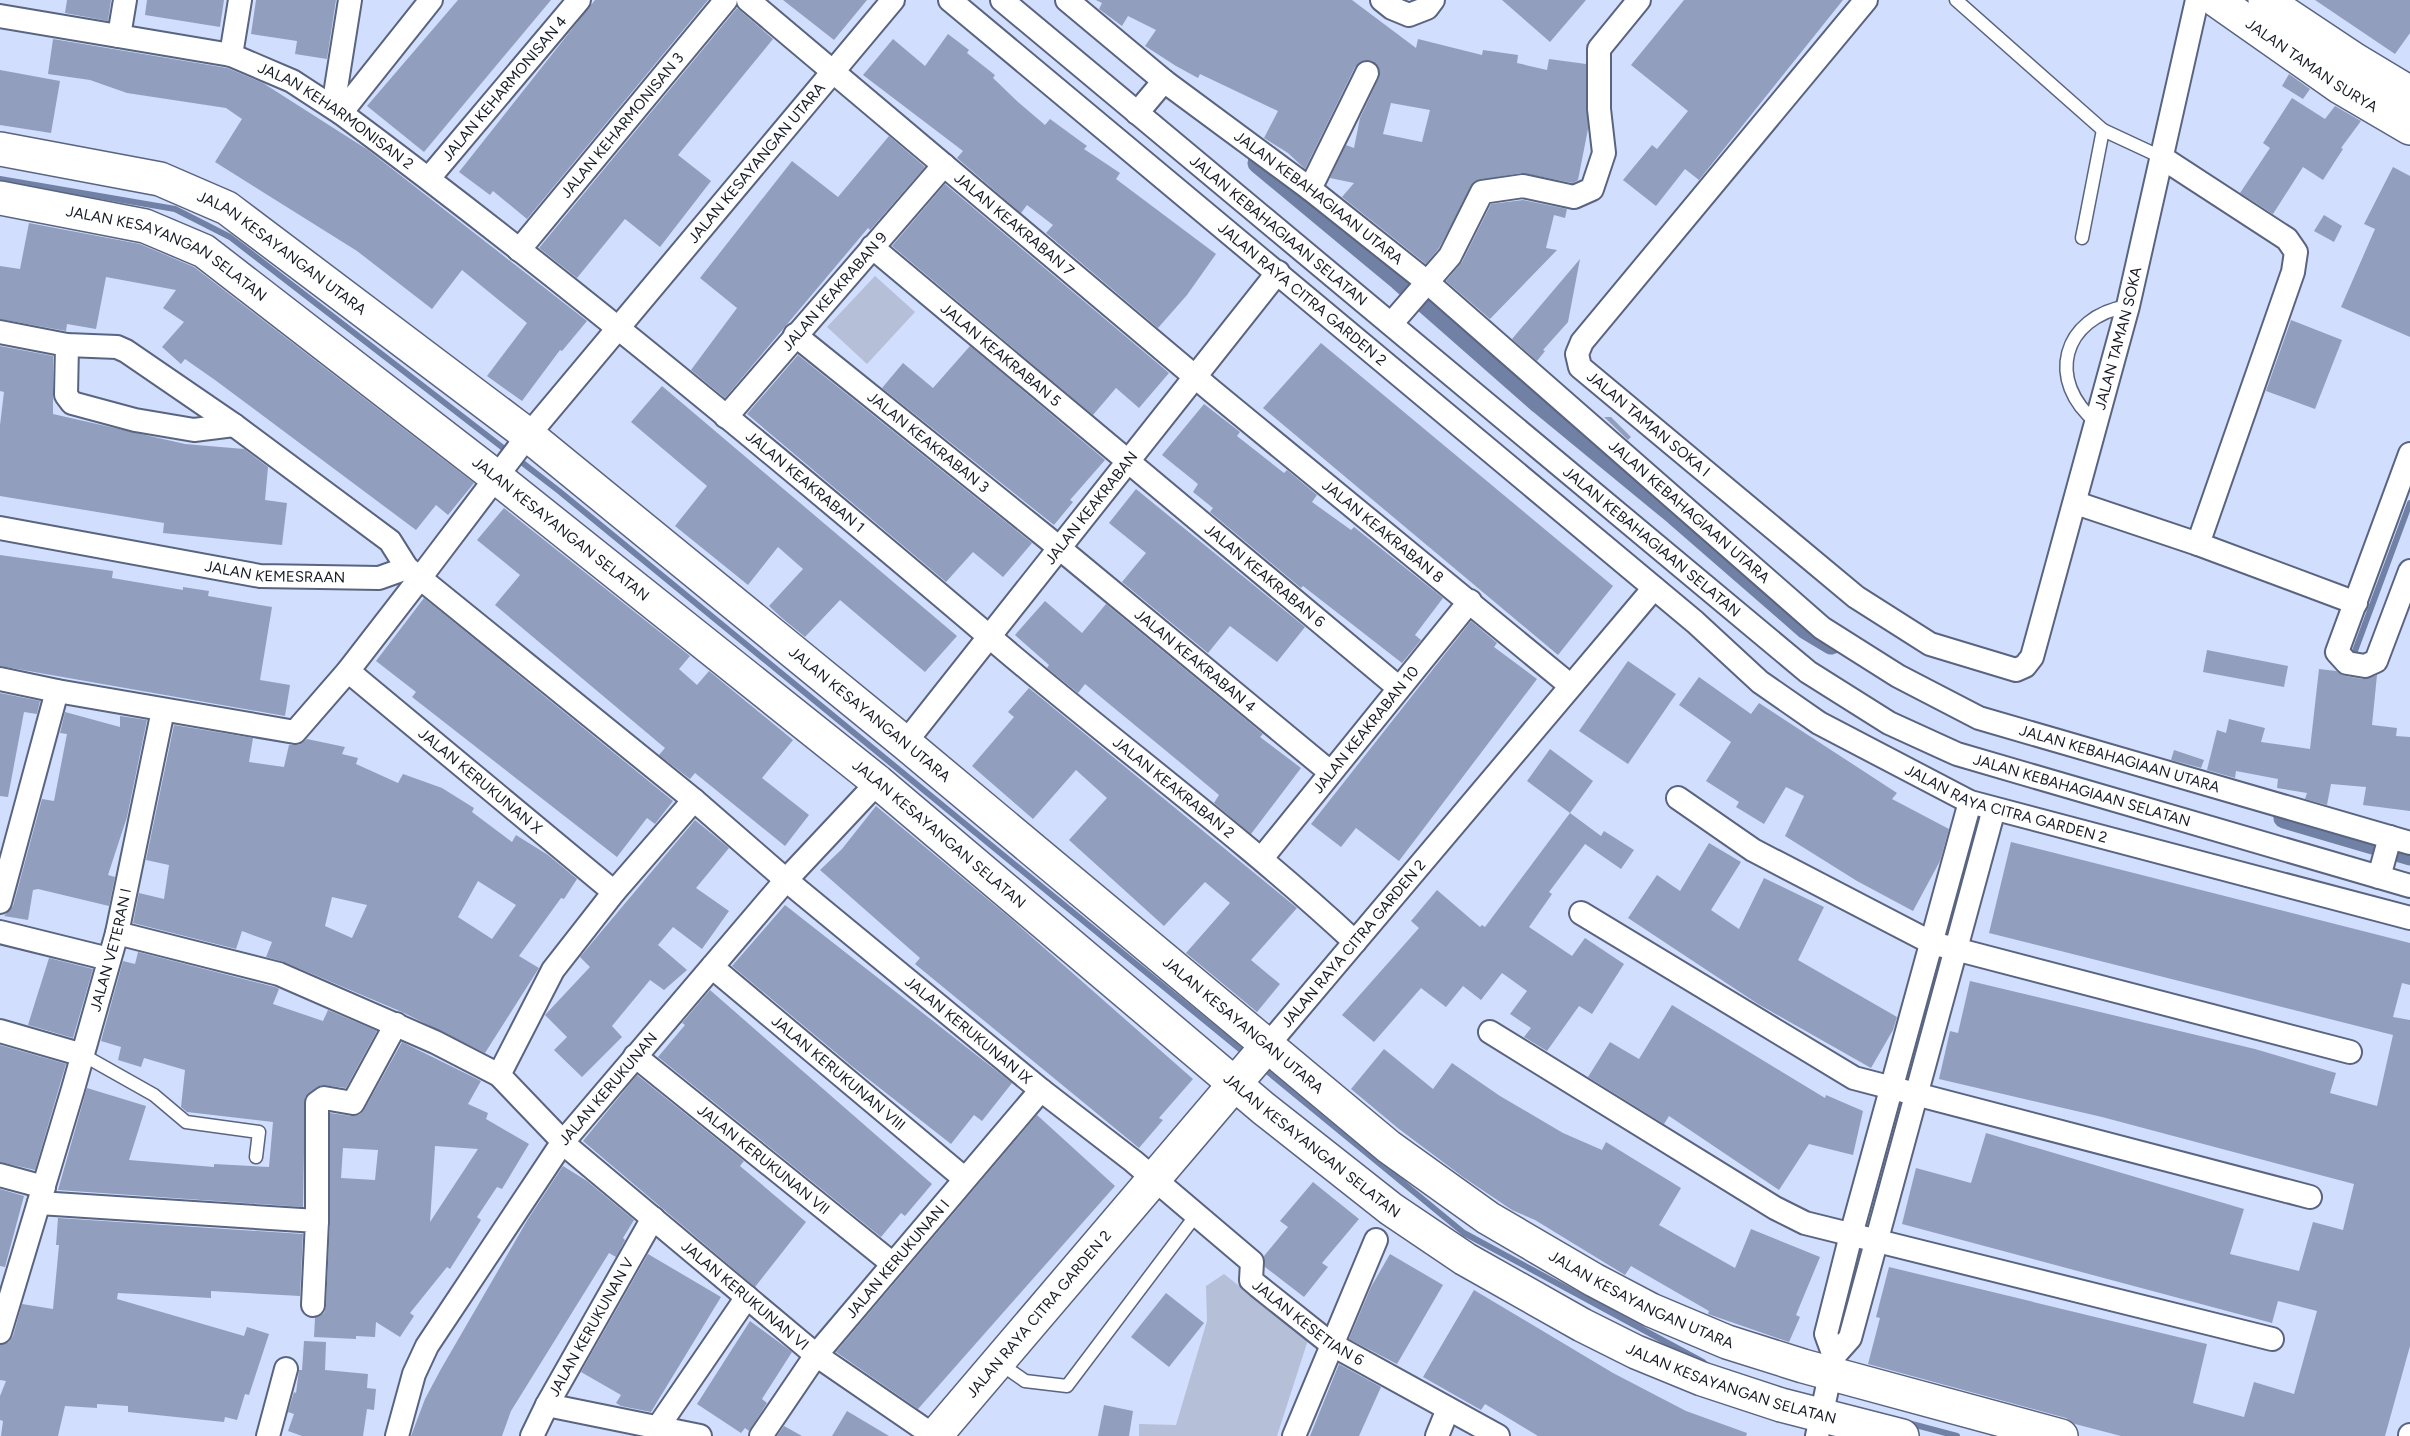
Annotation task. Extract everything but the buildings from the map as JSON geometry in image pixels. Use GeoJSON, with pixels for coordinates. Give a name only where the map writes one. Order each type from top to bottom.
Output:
{"type":"FeatureCollection","features":[{"type":"Feature","properties":{"kind":"street"},"geometry":{"type":"LineString","coordinates":[[119,36],[125,0]]}},
{"type":"Feature","properties":{"kind":"street"},"geometry":{"type":"LineString","coordinates":[[231,55],[240,0]]}},
{"type":"Feature","properties":{"kind":"street"},"geometry":{"type":"LineString","coordinates":[[337,110],[350,0]]}},
{"type":"Feature","properties":{"kind":"street"},"geometry":{"type":"LineString","coordinates":[[337,110],[431,0]]}},
{"type":"Feature","properties":{"kind":"street","name":"JALAN KEHARMONISAN 4"},"geometry":{"type":"LineString","coordinates":[[429,178],[579,0]]}},
{"type":"Feature","properties":{"kind":"street","name":"JALAN KEHARMONISAN 3"},"geometry":{"type":"LineString","coordinates":[[519,250],[726,0]]}},
{"type":"Feature","properties":{"kind":"street","name":"JALAN KEAKRABAN 7"},"geometry":{"type":"LineString","coordinates":[[748,0],[1196,377]]}},
{"type":"Feature","properties":{"kind":"street","name":"JALAN KESAYANGAN UTARA"},"geometry":{"type":"LineString","coordinates":[[496,476],[893,0]]}},
{"type":"Feature","properties":{"kind":"street","name":"JALAN RAYA CITRA GARDEN 2"},"geometry":{"type":"LineString","coordinates":[[950,0],[1654,588],[1760,682],[1819,723],[1970,802],[2410,918]]}},
{"type":"Feature","properties":{"kind":"street","name":"JALAN KEBAHAGIAAN SELATAN"},"geometry":{"type":"LineString","coordinates":[[1002,0],[1140,110],[1391,324],[1808,672],[1889,723],[1957,753],[2380,873],[2410,886]]}},
{"type":"Feature","properties":{"kind":"street","name":"JALAN KEBAHAGIAAN UTARA"},"geometry":{"type":"LineString","coordinates":[[1067,0],[1164,82],[1310,189],[1427,282],[1822,628],[1898,676],[1979,718],[2396,841]]}},
{"type":"Feature","properties":{"kind":"street"},"geometry":{"type":"LineString","coordinates":[[1382,0],[1392,8],[1409,15],[1427,8],[1433,0]]}},
{"type":"Feature","properties":{"kind":"street"},"geometry":{"type":"LineString","coordinates":[[1391,324],[1450,256],[1482,192],[1523,186],[1574,197],[1592,189],[1604,153],[1599,110],[1599,50],[1639,0]]}},
{"type":"Feature","properties":{"kind":"street","name":"JALAN TAMAN SOKA I"},"geometry":{"type":"LineString","coordinates":[[1866,0],[1589,333],[1577,354],[1580,367],[1856,597],[1930,644],[2021,669]]}},
{"type":"Feature","properties":{"kind":"street","name":"JALAN TAMAN SOKA"},"geometry":{"type":"LineString","coordinates":[[2021,669],[2032,657],[2076,503],[2128,306],[2197,0]]}},
{"type":"Feature","properties":{"kind":"street","name":"JALAN TAMAN SURYA"},"geometry":{"type":"LineString","coordinates":[[2216,0],[2340,87],[2410,128]]}},
{"type":"Feature","properties":{"kind":"street","name":"JALAN TAMAN SURYA"},"geometry":{"type":"LineString","coordinates":[[2265,0],[2355,60],[2410,93]]}},
{"type":"Feature","properties":{"kind":"street","name":"JALAN KEHARMONISAN 2"},"geometry":{"type":"LineString","coordinates":[[0,16],[231,55],[292,81],[337,110],[429,178],[620,327]]}},
{"type":"Feature","properties":{"kind":"street"},"geometry":{"type":"LineString","coordinates":[[1310,189],[1366,73]]}},
{"type":"Feature","properties":{"kind":"street"},"geometry":{"type":"LineString","coordinates":[[1140,110],[1164,82]]}},
{"type":"Feature","properties":{"kind":"street","name":"JALAN KESAYANGAN UTARA"},"geometry":{"type":"LineString","coordinates":[[0,149],[160,179],[227,208],[527,437],[905,743],[1265,1048],[1423,1174],[1539,1249],[1594,1281],[1682,1324],[1727,1342],[2061,1436]]}},
{"type":"Feature","properties":{"kind":"street"},"geometry":{"type":"LineString","coordinates":[[2161,157],[2287,239],[2296,252],[2293,272],[2198,544]]}},
{"type":"Feature","properties":{"kind":"street","name":"JALAN KEAKRABAN 9"},"geometry":{"type":"LineString","coordinates":[[726,417],[944,165]]}},
{"type":"Feature","properties":{"kind":"street","name":"JALAN KESAYANGAN SELATAN"},"geometry":{"type":"LineString","coordinates":[[0,198],[145,226],[204,251],[496,476],[878,782],[1235,1082],[1410,1222],[1465,1259],[1532,1298],[1636,1352],[1691,1375],[1821,1420],[1902,1436]]}},
{"type":"Feature","properties":{"kind":"street","name":"JALAN KEAKRABAN 5"},"geometry":{"type":"LineString","coordinates":[[872,247],[1131,461]]}},
{"type":"Feature","properties":{"kind":"street","name":"JALAN KEAKRABAN"},"geometry":{"type":"LineString","coordinates":[[905,743],[1131,461],[1278,272]]}},
{"type":"Feature","properties":{"kind":"street","name":"JALAN KEAKRABAN 1"},"geometry":{"type":"LineString","coordinates":[[620,327],[990,638]]}},
{"type":"Feature","properties":{"kind":"street","name":"JALAN KERUKUNAN IX"},"geometry":{"type":"LineString","coordinates":[[0,332],[67,345],[117,347],[234,425],[390,541],[413,573],[694,800],[786,880],[1041,1090],[1133,1161],[1152,1179]]}},
{"type":"Feature","properties":{"kind":"street","name":"JALAN KEAKRABAN 3"},"geometry":{"type":"LineString","coordinates":[[795,335],[1060,549]]}},
{"type":"Feature","properties":{"kind":"street"},"geometry":{"type":"LineString","coordinates":[[67,345],[66,395],[72,403],[135,420],[194,430],[234,425]]}},
{"type":"Feature","properties":{"kind":"street","name":"JALAN KEAKRABAN 8"},"geometry":{"type":"LineString","coordinates":[[1196,377],[1571,686]]}},
{"type":"Feature","properties":{"kind":"street"},"geometry":{"type":"LineString","coordinates":[[2410,454],[2337,652],[2347,663],[2365,666],[2376,661],[2410,571]]}},
{"type":"Feature","properties":{"kind":"street","name":"JALAN KEAKRABAN 6"},"geometry":{"type":"LineString","coordinates":[[1131,461],[1399,688]]}},
{"type":"Feature","properties":{"kind":"street"},"geometry":{"type":"LineString","coordinates":[[0,679],[295,732],[348,671],[413,573],[496,476]]}},
{"type":"Feature","properties":{"kind":"street"},"geometry":{"type":"LineString","coordinates":[[2076,503],[2198,544],[2356,603]]}},
{"type":"Feature","properties":{"kind":"street","name":"JALAN KEMESRAAN"},"geometry":{"type":"LineString","coordinates":[[0,528],[260,576],[379,578],[413,573]]}},
{"type":"Feature","properties":{"kind":"street","name":"JALAN KEAKRABAN 4"},"geometry":{"type":"LineString","coordinates":[[1060,549],[1330,772]]}},
{"type":"Feature","properties":{"kind":"street","name":"JALAN RAYA CITRA GARDEN 2"},"geometry":{"type":"LineString","coordinates":[[934,1436],[1654,588]]}},
{"type":"Feature","properties":{"kind":"street","name":"JALAN KEAKRABAN 10"},"geometry":{"type":"LineString","coordinates":[[1262,858],[1470,601]]}},
{"type":"Feature","properties":{"kind":"street","name":"JALAN KEAKRABAN 2"},"geometry":{"type":"LineString","coordinates":[[990,638],[1262,858],[1355,942]]}},
{"type":"Feature","properties":{"kind":"street","name":"JALAN KERUKUNAN X"},"geometry":{"type":"LineString","coordinates":[[348,671],[614,892]]}},
{"type":"Feature","properties":{"kind":"street"},"geometry":{"type":"LineString","coordinates":[[0,902],[57,691]]}},
{"type":"Feature","properties":{"kind":"street","name":"JALAN VETERAN I"},"geometry":{"type":"LineString","coordinates":[[0,1332],[7,1288],[41,1195],[117,933],[163,710]]}},
{"type":"Feature","properties":{"kind":"street","name":"JALAN KERUKUNAN"},"geometry":{"type":"LineString","coordinates":[[398,1436],[414,1374],[427,1346],[562,1143],[786,880],[878,782]]}},
{"type":"Feature","properties":{"kind":"street"},"geometry":{"type":"LineString","coordinates":[[1677,798],[1753,850],[1932,943],[2350,1052]]}},
{"type":"Feature","properties":{"kind":"street"},"geometry":{"type":"LineString","coordinates":[[499,1076],[553,970],[614,892],[694,800]]}},
{"type":"Feature","properties":{"kind":"street"},"geometry":{"type":"LineString","coordinates":[[1831,1370],[1826,1335],[1851,1235],[1970,802]]}},
{"type":"Feature","properties":{"kind":"street"},"geometry":{"type":"LineString","coordinates":[[1821,1420],[1831,1370],[1850,1338],[1994,808]]}},
{"type":"Feature","properties":{"kind":"street"},"geometry":{"type":"LineString","coordinates":[[2380,873],[2396,841]]}},
{"type":"Feature","properties":{"kind":"street"},"geometry":{"type":"LineString","coordinates":[[1581,913],[1854,1078],[2310,1197]]}},
{"type":"Feature","properties":{"kind":"street"},"geometry":{"type":"LineString","coordinates":[[0,932],[109,959]]}},
{"type":"Feature","properties":{"kind":"street","name":"JALAN KERUKUNAN VI"},"geometry":{"type":"LineString","coordinates":[[117,933],[279,974],[396,1024],[499,1076],[562,1143],[816,1355],[934,1436]]}},
{"type":"Feature","properties":{"kind":"street","name":"JALAN KERUKUNAN VIII"},"geometry":{"type":"LineString","coordinates":[[712,967],[965,1179]]}},
{"type":"Feature","properties":{"kind":"street"},"geometry":{"type":"LineString","coordinates":[[313,1305],[317,1221],[317,1103],[324,1098],[353,1103],[396,1024]]}},
{"type":"Feature","properties":{"kind":"street"},"geometry":{"type":"LineString","coordinates":[[0,1031],[83,1055]]}},
{"type":"Feature","properties":{"kind":"street"},"geometry":{"type":"LineString","coordinates":[[1490,1032],[1775,1208],[1805,1223],[2272,1339]]}},
{"type":"Feature","properties":{"kind":"street","name":"JALAN KERUKUNAN VII"},"geometry":{"type":"LineString","coordinates":[[635,1056],[893,1264]]}},
{"type":"Feature","properties":{"kind":"street","name":"JALAN KERUKUNAN I"},"geometry":{"type":"LineString","coordinates":[[761,1436],[816,1355],[1041,1090]]}},
{"type":"Feature","properties":{"kind":"street"},"geometry":{"type":"LineString","coordinates":[[0,1175],[41,1195],[317,1221]]}},
{"type":"Feature","properties":{"kind":"street","name":"JALAN KESETIAN 6"},"geometry":{"type":"LineString","coordinates":[[1152,1179],[1252,1262],[1251,1280],[1331,1344],[1498,1436]]}},
{"type":"Feature","properties":{"kind":"street","name":"JALAN KERUKUNAN V"},"geometry":{"type":"LineString","coordinates":[[532,1436],[547,1405],[653,1218]]}},
{"type":"Feature","properties":{"kind":"street"},"geometry":{"type":"LineString","coordinates":[[1294,1436],[1376,1240]]}},
{"type":"Feature","properties":{"kind":"street"},"geometry":{"type":"LineString","coordinates":[[658,1427],[747,1296]]}},
{"type":"Feature","properties":{"kind":"street"},"geometry":{"type":"LineString","coordinates":[[268,1436],[286,1369]]}},
{"type":"Feature","properties":{"kind":"street"},"geometry":{"type":"LineString","coordinates":[[547,1405],[700,1436]]}},
{"type":"Feature","properties":{"kind":"street"},"geometry":{"type":"LineString","coordinates":[[1437,1436],[1448,1409]]}},
{"type":"Feature","properties":{"kind":"lane"},"geometry":{"type":"LineString","coordinates":[[1956,0],[2103,130],[2161,157]]}},
{"type":"Feature","properties":{"kind":"lane"},"geometry":{"type":"LineString","coordinates":[[2082,238],[2103,130]]}},
{"type":"Feature","properties":{"kind":"lane"},"geometry":{"type":"LineString","coordinates":[[2097,423],[2083,412],[2072,397],[2067,380],[2068,353],[2080,329],[2093,317],[2110,309],[2128,306]]}},
{"type":"Feature","properties":{"kind":"lane"},"geometry":{"type":"LineString","coordinates":[[83,1055],[154,1095],[186,1122],[259,1132],[256,1157]]}},
{"type":"Feature","properties":{"kind":"lane"},"geometry":{"type":"LineString","coordinates":[[998,1362],[1025,1381],[1067,1386],[1196,1215]]}},
{"type":"Feature","properties":{"kind":"shaded area"},"geometry":{"type":"Polygon","coordinates":[[[875,276],[915,312],[867,364],[827,327],[875,276]]]}},
{"type":"Feature","properties":{"kind":"shaded area"},"geometry":{"type":"Polygon","coordinates":[[[1224,1274],[1308,1340],[1277,1436],[1139,1436],[1139,1424],[1176,1425],[1207,1321],[1206,1286],[1224,1274]]]}},
{"type":"Feature","properties":{"kind":"waterway"},"geometry":{"type":"LineString","coordinates":[[1258,163],[1399,280],[1540,404],[1675,515],[1806,629],[1831,644]]}},
{"type":"Feature","properties":{"kind":"waterway"},"geometry":{"type":"LineString","coordinates":[[0,179],[175,209],[230,237],[559,491],[1247,1055]]}},
{"type":"Feature","properties":{"kind":"waterway"},"geometry":{"type":"LineString","coordinates":[[2355,651],[2410,503]]}},
{"type":"Feature","properties":{"kind":"waterway"},"geometry":{"type":"LineString","coordinates":[[2284,818],[2410,855]]}},
{"type":"Feature","properties":{"kind":"waterway"},"geometry":{"type":"LineString","coordinates":[[1262,1067],[1464,1233],[1703,1362]]}},
{"type":"Feature","properties":{"kind":"waterway"},"geometry":{"type":"LineString","coordinates":[[1908,1423],[1957,1436]]}}]}
